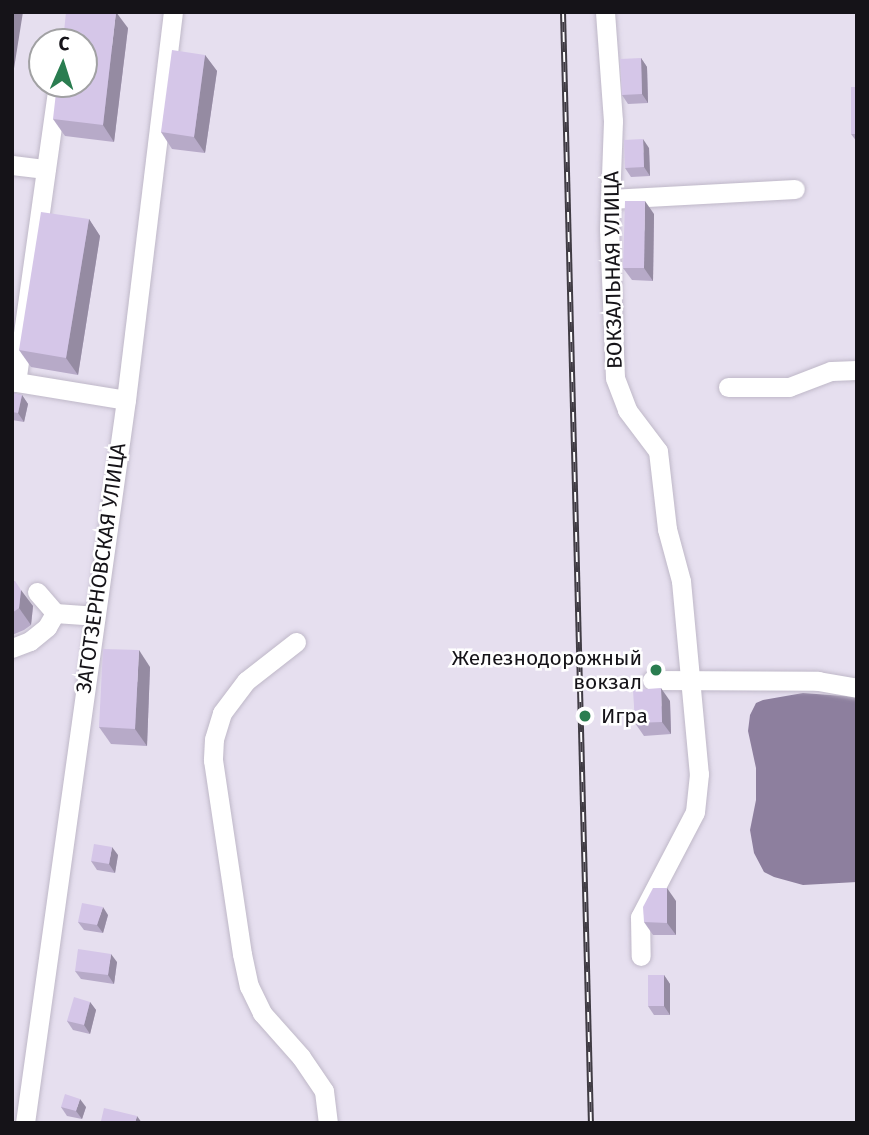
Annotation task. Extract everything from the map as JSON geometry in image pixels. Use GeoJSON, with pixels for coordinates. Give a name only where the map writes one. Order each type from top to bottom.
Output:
{"type":"FeatureCollection","features":[{"type":"Feature","properties":{"kind":"street","name":"ЗАГОТЗЕРНОВСКАЯ УЛИЦА"},"geometry":{"type":"LineString","coordinates":[[24,1123],[126,400],[173,12]]}},
{"type":"Feature","properties":{"kind":"street","name":"ВОКЗАЛЬНАЯ УЛИЦА"},"geometry":{"type":"LineString","coordinates":[[605,12],[613,121],[610,199],[615,378],[627,410],[657,451],[667,529],[681,581],[700,787],[695,813],[640,917],[641,956]]}},
{"type":"Feature","properties":{"kind":"street"},"geometry":{"type":"LineString","coordinates":[[56,98],[14,382],[126,400]]}},
{"type":"Feature","properties":{"kind":"street"},"geometry":{"type":"LineString","coordinates":[[12,164],[46,169]]}},
{"type":"Feature","properties":{"kind":"street"},"geometry":{"type":"LineString","coordinates":[[610,199],[795,189]]}},
{"type":"Feature","properties":{"kind":"street"},"geometry":{"type":"LineString","coordinates":[[728,387],[789,387],[831,371],[857,370]]}},
{"type":"Feature","properties":{"kind":"street"},"geometry":{"type":"LineString","coordinates":[[37,592],[55,613],[94,616]]}},
{"type":"Feature","properties":{"kind":"street"},"geometry":{"type":"LineString","coordinates":[[12,648],[30,641],[47,628],[55,613]]}},
{"type":"Feature","properties":{"kind":"street"},"geometry":{"type":"LineString","coordinates":[[296,642],[246,681],[222,713],[214,739],[213,760],[249,986],[262,1013],[301,1058],[324,1091],[328,1123]]}},
{"type":"Feature","properties":{"kind":"street"},"geometry":{"type":"LineString","coordinates":[[653,680],[818,681],[857,688]]}},
{"type":"Feature","properties":{"kind":"shaded area"},"geometry":{"type":"Polygon","coordinates":[[[803,693],[857,697],[857,882],[803,885],[774,877],[764,872],[754,853],[750,830],[756,800],[756,768],[748,731],[750,715],[756,703],[763,700],[803,693]]]}},
{"type":"Feature","properties":{"kind":"building"},"geometry":{"type":"Polygon","coordinates":[[[66,12],[116,12],[103,125],[53,119],[55,98],[98,98],[98,28],[64,28],[66,12]]]}},
{"type":"Feature","properties":{"kind":"building"},"geometry":{"type":"Polygon","coordinates":[[[172,50],[205,55],[194,137],[161,132],[172,50]]]}},
{"type":"Feature","properties":{"kind":"building"},"geometry":{"type":"Polygon","coordinates":[[[641,58],[642,94],[622,95],[620,59],[641,58]]]}},
{"type":"Feature","properties":{"kind":"building"},"geometry":{"type":"Polygon","coordinates":[[[851,87],[857,87],[857,134],[851,134],[851,87]]]}},
{"type":"Feature","properties":{"kind":"building"},"geometry":{"type":"Polygon","coordinates":[[[643,139],[644,167],[625,168],[624,140],[643,139]]]}},
{"type":"Feature","properties":{"kind":"building"},"geometry":{"type":"Polygon","coordinates":[[[625,201],[645,201],[644,268],[623,268],[625,201]]]}},
{"type":"Feature","properties":{"kind":"building"},"geometry":{"type":"Polygon","coordinates":[[[41,212],[89,219],[66,358],[19,350],[41,212]]]}},
{"type":"Feature","properties":{"kind":"building"},"geometry":{"type":"Polygon","coordinates":[[[12,393],[22,395],[18,413],[12,412],[12,393]]]}},
{"type":"Feature","properties":{"kind":"building"},"geometry":{"type":"Polygon","coordinates":[[[12,581],[15,581],[21,590],[19,608],[12,613],[12,581]]]}},
{"type":"Feature","properties":{"kind":"building"},"geometry":{"type":"Polygon","coordinates":[[[103,649],[139,650],[135,729],[99,727],[103,649]]]}},
{"type":"Feature","properties":{"kind":"building"},"geometry":{"type":"Polygon","coordinates":[[[661,688],[662,722],[635,723],[633,690],[661,688]]]}},
{"type":"Feature","properties":{"kind":"building"},"geometry":{"type":"Polygon","coordinates":[[[94,844],[112,847],[109,864],[91,861],[94,844]]]}},
{"type":"Feature","properties":{"kind":"building"},"geometry":{"type":"Polygon","coordinates":[[[653,888],[667,888],[667,923],[644,922],[643,907],[653,888]]]}},
{"type":"Feature","properties":{"kind":"building"},"geometry":{"type":"Polygon","coordinates":[[[82,903],[103,907],[97,925],[78,922],[82,903]]]}},
{"type":"Feature","properties":{"kind":"building"},"geometry":{"type":"Polygon","coordinates":[[[78,949],[111,954],[108,975],[75,971],[78,949]]]}},
{"type":"Feature","properties":{"kind":"building"},"geometry":{"type":"Polygon","coordinates":[[[648,975],[664,975],[664,1006],[648,1006],[648,975]]]}},
{"type":"Feature","properties":{"kind":"building"},"geometry":{"type":"Polygon","coordinates":[[[74,997],[90,1002],[84,1025],[67,1021],[74,997]]]}},
{"type":"Feature","properties":{"kind":"building"},"geometry":{"type":"Polygon","coordinates":[[[65,1094],[80,1099],[76,1111],[61,1107],[65,1094]]]}},
{"type":"Feature","properties":{"kind":"building"},"geometry":{"type":"Polygon","coordinates":[[[104,1108],[137,1116],[135,1123],[101,1121],[104,1108]]]}},
{"type":"Feature","properties":{"kind":"railway"},"geometry":{"type":"LineString","coordinates":[[563,12],[591,1123]]}},
{"type":"Feature","properties":{"kind":"place","name":"Железнодорожный вокзал"},"geometry":{"type":"Point","coordinates":[656,670]}},
{"type":"Feature","properties":{"kind":"place","name":"Игра"},"geometry":{"type":"Point","coordinates":[585,716]}}]}
